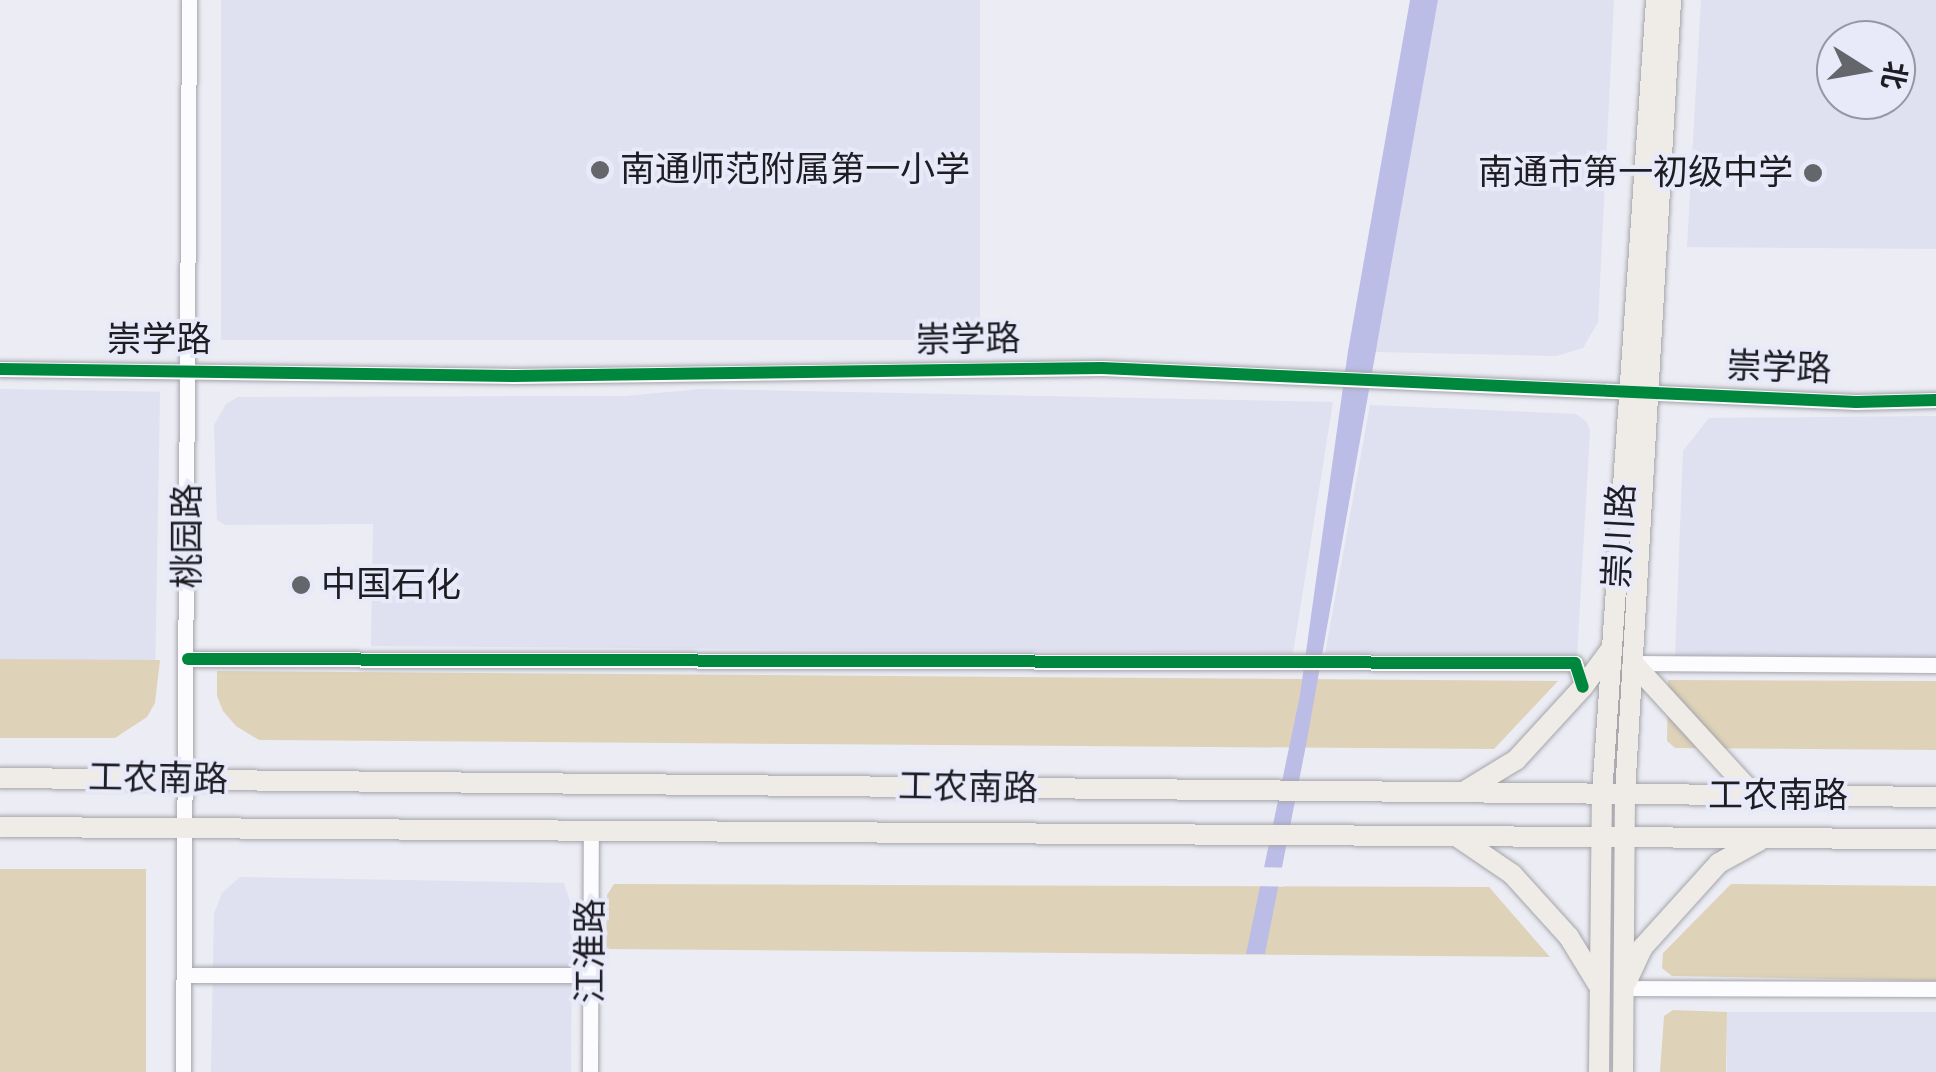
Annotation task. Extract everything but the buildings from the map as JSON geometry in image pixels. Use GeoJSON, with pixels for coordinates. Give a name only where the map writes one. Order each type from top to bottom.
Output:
{"type":"FeatureCollection","features":[{"type":"Feature","properties":{"kind":"main road","name":"崇川路"},"geometry":{"type":"LineString","coordinates":[[1623,1072],[1625,794],[1633,663],[1637,393],[1656,0]]}},
{"type":"Feature","properties":{"kind":"main road","name":"崇川路"},"geometry":{"type":"LineString","coordinates":[[1599,1072],[1602,794],[1670,0]]}},
{"type":"Feature","properties":{"kind":"main road"},"geometry":{"type":"LineString","coordinates":[[1464,792],[1516,760],[1583,687],[1613,646]]}},
{"type":"Feature","properties":{"kind":"main road"},"geometry":{"type":"LineString","coordinates":[[1633,663],[1755,796]]}},
{"type":"Feature","properties":{"kind":"main road","name":"工农南路"},"geometry":{"type":"LineString","coordinates":[[0,778],[1936,797]]}},
{"type":"Feature","properties":{"kind":"main road","name":"工农南路"},"geometry":{"type":"LineString","coordinates":[[0,827],[1936,840]]}},
{"type":"Feature","properties":{"kind":"main road"},"geometry":{"type":"LineString","coordinates":[[1459,838],[1512,874],[1568,937],[1599,985]]}},
{"type":"Feature","properties":{"kind":"main road"},"geometry":{"type":"LineString","coordinates":[[1624,988],[1643,947],[1719,864],[1760,840]]}},
{"type":"Feature","properties":{"kind":"street","name":"桃园路"},"geometry":{"type":"LineString","coordinates":[[183,1072],[188,780],[189,0]]}},
{"type":"Feature","properties":{"kind":"street","name":"崇学路"},"geometry":{"type":"LineString","coordinates":[[0,369],[514,376],[1102,368],[1856,402],[1936,400]]}},
{"type":"Feature","properties":{"kind":"street"},"geometry":{"type":"LineString","coordinates":[[188,660],[1575,663],[1583,687]]}},
{"type":"Feature","properties":{"kind":"street"},"geometry":{"type":"LineString","coordinates":[[1633,663],[1936,665]]}},
{"type":"Feature","properties":{"kind":"street","name":"江淮路"},"geometry":{"type":"LineString","coordinates":[[590,1072],[592,829]]}},
{"type":"Feature","properties":{"kind":"street"},"geometry":{"type":"LineString","coordinates":[[184,975],[592,975]]}},
{"type":"Feature","properties":{"kind":"street"},"geometry":{"type":"LineString","coordinates":[[1624,988],[1936,990]]}},
{"type":"Feature","properties":{"kind":"shaded area","name":"南通师范附属第一小学"},"geometry":{"type":"Polygon","coordinates":[[[221,0],[980,0],[980,340],[221,340],[221,0]]]}},
{"type":"Feature","properties":{"kind":"shaded area"},"geometry":{"type":"Polygon","coordinates":[[[1438,0],[1614,0],[1598,322],[1583,348],[1556,356],[1375,352],[1438,0]]]}},
{"type":"Feature","properties":{"kind":"shaded area","name":"南通市第一初级中学"},"geometry":{"type":"Polygon","coordinates":[[[1701,0],[1936,0],[1936,249],[1687,247],[1701,0]]]}},
{"type":"Feature","properties":{"kind":"shaded area"},"geometry":{"type":"Polygon","coordinates":[[[0,389],[160,392],[155,662],[0,659],[0,389]]]}},
{"type":"Feature","properties":{"kind":"shaded area"},"geometry":{"type":"Polygon","coordinates":[[[700,389],[1333,402],[1293,653],[371,646],[373,524],[225,525],[217,520],[214,425],[226,404],[238,397],[626,396],[700,389]]]}},
{"type":"Feature","properties":{"kind":"shaded area"},"geometry":{"type":"Polygon","coordinates":[[[1370,405],[1576,414],[1587,422],[1590,431],[1577,655],[1325,654],[1370,405]]]}},
{"type":"Feature","properties":{"kind":"shaded area"},"geometry":{"type":"Polygon","coordinates":[[[1936,416],[1936,659],[1675,658],[1683,451],[1709,418],[1936,416]]]}},
{"type":"Feature","properties":{"kind":"shaded area"},"geometry":{"type":"Polygon","coordinates":[[[0,659],[160,660],[155,703],[147,717],[115,738],[0,738],[0,659]]]}},
{"type":"Feature","properties":{"kind":"shaded area"},"geometry":{"type":"Polygon","coordinates":[[[217,671],[1558,681],[1494,749],[259,740],[236,726],[223,711],[217,696],[217,671]]]}},
{"type":"Feature","properties":{"kind":"shaded area"},"geometry":{"type":"Polygon","coordinates":[[[1668,680],[1936,681],[1936,750],[1675,748],[1667,741],[1668,680]]]}},
{"type":"Feature","properties":{"kind":"shaded area"},"geometry":{"type":"Polygon","coordinates":[[[0,869],[146,869],[146,1072],[0,1072],[0,869]]]}},
{"type":"Feature","properties":{"kind":"shaded area"},"geometry":{"type":"Polygon","coordinates":[[[240,877],[564,883],[572,908],[571,1072],[211,1072],[214,914],[222,893],[240,877]]]}},
{"type":"Feature","properties":{"kind":"shaded area"},"geometry":{"type":"Polygon","coordinates":[[[614,884],[1489,887],[1550,957],[606,949],[607,895],[614,884]]]}},
{"type":"Feature","properties":{"kind":"shaded area"},"geometry":{"type":"Polygon","coordinates":[[[1731,884],[1936,886],[1936,981],[1672,976],[1662,968],[1663,953],[1731,884]]]}},
{"type":"Feature","properties":{"kind":"shaded area"},"geometry":{"type":"Polygon","coordinates":[[[1673,1010],[1727,1012],[1726,1072],[1660,1072],[1664,1016],[1673,1010]]]}},
{"type":"Feature","properties":{"kind":"shaded area"},"geometry":{"type":"Polygon","coordinates":[[[1727,1012],[1936,1012],[1936,1072],[1727,1072],[1727,1012]]]}},
{"type":"Feature","properties":{"kind":"water"},"geometry":{"type":"Polygon","coordinates":[[[1410,0],[1438,0],[1307,740],[1265,954],[1246,954],[1300,695],[1348,351],[1410,0]]]}},
{"type":"Feature","properties":{"kind":"pier"},"geometry":{"type":"Polygon","coordinates":[[[1260,867],[1285,868],[1284,887],[1259,886],[1260,867]]]}},
{"type":"Feature","properties":{"kind":"cycle path"},"geometry":{"type":"LineString","coordinates":[[0,369],[514,376],[1102,368],[1856,402],[1936,400]]}},
{"type":"Feature","properties":{"kind":"cycle path"},"geometry":{"type":"LineString","coordinates":[[188,659],[1575,663],[1583,687]]}},
{"type":"Feature","properties":{"kind":"place","name":"南通师范附属第一小学"},"geometry":{"type":"Point","coordinates":[600,170]}},
{"type":"Feature","properties":{"kind":"place","name":"南通市第一初级中学"},"geometry":{"type":"Point","coordinates":[1813,173]}},
{"type":"Feature","properties":{"kind":"place","name":"中国石化"},"geometry":{"type":"Point","coordinates":[301,585]}}]}
